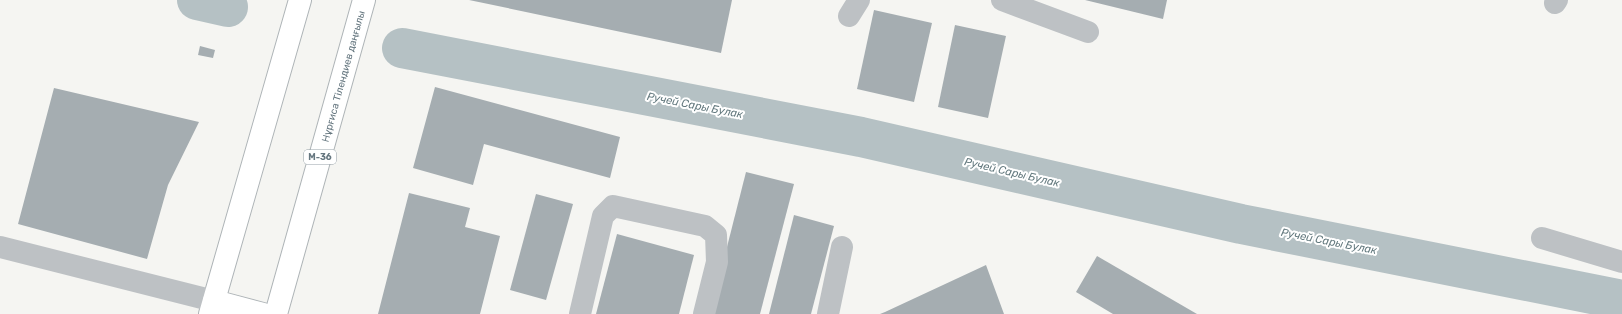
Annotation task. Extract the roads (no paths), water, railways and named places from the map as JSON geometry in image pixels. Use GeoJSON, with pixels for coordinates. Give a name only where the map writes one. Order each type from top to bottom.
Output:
{"type":"FeatureCollection","features":[{"type":"Feature","properties":{"kind":"main road"},"geometry":{"type":"LineString","coordinates":[[263,314],[212,307],[300,0]]}},
{"type":"Feature","properties":{"kind":"main road","name":"Нұрғиса Тілендиев даңғылы"},"geometry":{"type":"LineString","coordinates":[[276,314],[364,0]]}},
{"type":"Feature","properties":{"kind":"street"},"geometry":{"type":"LineString","coordinates":[[1002,0],[1088,32]]}},
{"type":"Feature","properties":{"kind":"street"},"geometry":{"type":"LineString","coordinates":[[580,314],[604,216],[613,206],[705,226],[716,234],[717,262],[704,314]]}},
{"type":"Feature","properties":{"kind":"street"},"geometry":{"type":"LineString","coordinates":[[1542,238],[1622,262]]}},
{"type":"Feature","properties":{"kind":"street"},"geometry":{"type":"LineString","coordinates":[[0,247],[212,307]]}},
{"type":"Feature","properties":{"kind":"street"},"geometry":{"type":"LineString","coordinates":[[828,314],[842,247]]}},
{"type":"Feature","properties":{"kind":"waterway"},"geometry":{"type":"LineString","coordinates":[[197,0],[228,7]]}},
{"type":"Feature","properties":{"kind":"waterway","name":"Ручей Сары Булак"},"geometry":{"type":"LineString","coordinates":[[402,48],[861,137],[1241,224],[1622,300]]}}]}
